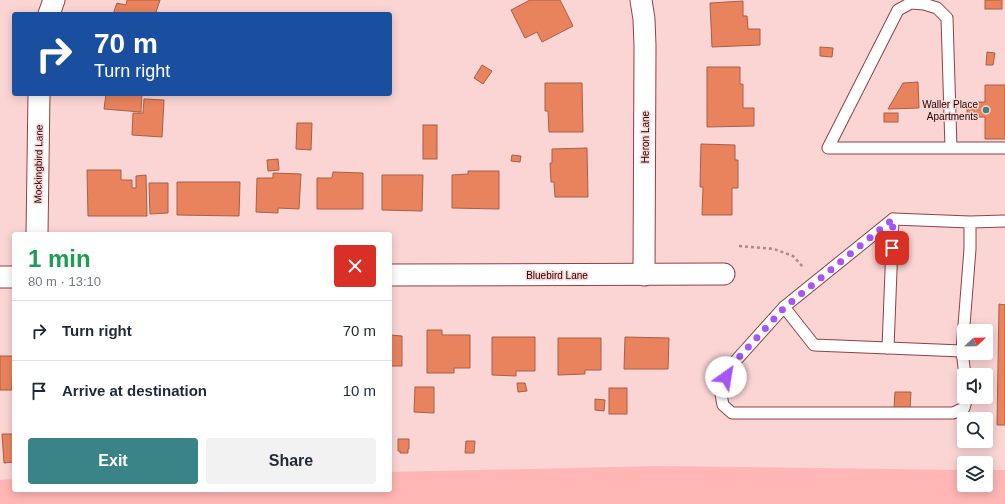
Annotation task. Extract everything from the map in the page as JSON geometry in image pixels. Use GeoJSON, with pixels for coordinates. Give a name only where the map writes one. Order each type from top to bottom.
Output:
{"type":"FeatureCollection","features":[{"type":"Feature","properties":{"kind":"street"},"geometry":{"type":"LineString","coordinates":[[50,12],[54,0]]}},
{"type":"Feature","properties":{"kind":"street","name":"Heron Lane"},"geometry":{"type":"LineString","coordinates":[[641,0],[644,20],[645,46],[644,275]]}},
{"type":"Feature","properties":{"kind":"street","name":"Mockingbird Lane"},"geometry":{"type":"LineString","coordinates":[[37,232],[39,96]]}},
{"type":"Feature","properties":{"kind":"street","name":"Bluebird Lane"},"geometry":{"type":"LineString","coordinates":[[392,275],[724,274]]}},
{"type":"Feature","properties":{"kind":"street"},"geometry":{"type":"LineString","coordinates":[[0,277],[12,277]]}},
{"type":"Feature","properties":{"kind":"lane"},"geometry":{"type":"LineString","coordinates":[[951,148],[947,18],[937,8],[924,4],[911,3],[898,10],[828,148],[951,148],[1005,148]]}},
{"type":"Feature","properties":{"kind":"lane"},"geometry":{"type":"LineString","coordinates":[[888,348],[893,219]]}},
{"type":"Feature","properties":{"kind":"lane"},"geometry":{"type":"LineString","coordinates":[[965,404],[964,408],[953,413],[732,413],[723,405],[720,389],[731,366],[784,308],[893,219],[970,222],[1005,221]]}},
{"type":"Feature","properties":{"kind":"lane"},"geometry":{"type":"LineString","coordinates":[[964,324],[970,249],[970,222]]}},
{"type":"Feature","properties":{"kind":"lane"},"geometry":{"type":"LineString","coordinates":[[784,308],[814,345],[957,350]]}},
{"type":"Feature","properties":{"kind":"path"},"geometry":{"type":"LineString","coordinates":[[740,246],[774,249],[793,256]]}},
{"type":"Feature","properties":{"kind":"shaded area"},"geometry":{"type":"Polygon","coordinates":[[[660,466],[957,470],[957,492],[993,492],[993,470],[1005,470],[1005,504],[0,504],[0,480],[12,479],[12,492],[392,492],[392,472],[660,466]]]}},
{"type":"Feature","properties":{"kind":"building"},"geometry":{"type":"Polygon","coordinates":[[[127,0],[160,0],[156,12],[114,12],[117,3],[126,5],[127,0]]]}},
{"type":"Feature","properties":{"kind":"building"},"geometry":{"type":"Polygon","coordinates":[[[530,0],[560,0],[573,26],[542,42],[537,32],[525,38],[511,10],[530,0]]]}},
{"type":"Feature","properties":{"kind":"building"},"geometry":{"type":"Polygon","coordinates":[[[985,0],[1002,0],[1002,9],[985,9],[985,0]]]}},
{"type":"Feature","properties":{"kind":"building"},"geometry":{"type":"Polygon","coordinates":[[[743,1],[743,16],[747,16],[748,29],[760,29],[760,45],[712,47],[710,3],[743,1]]]}},
{"type":"Feature","properties":{"kind":"building"},"geometry":{"type":"Polygon","coordinates":[[[820,47],[833,48],[832,57],[820,56],[820,47]]]}},
{"type":"Feature","properties":{"kind":"building"},"geometry":{"type":"Polygon","coordinates":[[[987,52],[995,53],[993,65],[986,65],[987,52]]]}},
{"type":"Feature","properties":{"kind":"building"},"geometry":{"type":"Polygon","coordinates":[[[482,65],[492,71],[483,84],[474,78],[482,65]]]}},
{"type":"Feature","properties":{"kind":"building"},"geometry":{"type":"Polygon","coordinates":[[[707,67],[740,67],[740,84],[743,84],[743,108],[754,108],[754,126],[707,127],[707,67]]]}},
{"type":"Feature","properties":{"kind":"building"},"geometry":{"type":"Polygon","coordinates":[[[918,82],[919,108],[888,109],[903,83],[918,82]]]}},
{"type":"Feature","properties":{"kind":"building"},"geometry":{"type":"Polygon","coordinates":[[[545,83],[582,83],[583,132],[549,132],[548,111],[545,111],[545,83]]]}},
{"type":"Feature","properties":{"kind":"building","name":"Waller Place Apartments"},"geometry":{"type":"Polygon","coordinates":[[[985,85],[1005,85],[1005,139],[985,139],[985,117],[967,117],[967,102],[985,102],[985,85]]]}},
{"type":"Feature","properties":{"kind":"building"},"geometry":{"type":"Polygon","coordinates":[[[106,96],[142,96],[141,112],[104,109],[106,96]]]}},
{"type":"Feature","properties":{"kind":"building"},"geometry":{"type":"Polygon","coordinates":[[[144,99],[164,100],[162,137],[132,135],[133,113],[143,113],[144,99]]]}},
{"type":"Feature","properties":{"kind":"building"},"geometry":{"type":"Polygon","coordinates":[[[884,113],[898,113],[898,122],[884,122],[884,113]]]}},
{"type":"Feature","properties":{"kind":"building"},"geometry":{"type":"Polygon","coordinates":[[[297,123],[312,123],[311,150],[296,149],[297,123]]]}},
{"type":"Feature","properties":{"kind":"building"},"geometry":{"type":"Polygon","coordinates":[[[423,125],[437,125],[437,159],[423,159],[423,125]]]}},
{"type":"Feature","properties":{"kind":"building"},"geometry":{"type":"Polygon","coordinates":[[[701,144],[735,145],[735,160],[738,160],[738,188],[732,188],[732,215],[702,215],[703,187],[700,187],[701,144]]]}},
{"type":"Feature","properties":{"kind":"building"},"geometry":{"type":"Polygon","coordinates":[[[587,148],[588,197],[555,197],[554,182],[551,182],[550,163],[552,163],[552,149],[587,148]]]}},
{"type":"Feature","properties":{"kind":"building"},"geometry":{"type":"Polygon","coordinates":[[[512,155],[521,156],[520,162],[511,161],[512,155]]]}},
{"type":"Feature","properties":{"kind":"building"},"geometry":{"type":"Polygon","coordinates":[[[278,159],[279,170],[268,171],[267,160],[278,159]]]}},
{"type":"Feature","properties":{"kind":"building"},"geometry":{"type":"Polygon","coordinates":[[[87,170],[121,170],[121,180],[132,180],[132,188],[136,188],[136,176],[146,175],[147,216],[88,216],[87,170]]]}},
{"type":"Feature","properties":{"kind":"building"},"geometry":{"type":"Polygon","coordinates":[[[468,171],[499,171],[499,209],[452,208],[452,175],[468,174],[468,171]]]}},
{"type":"Feature","properties":{"kind":"building"},"geometry":{"type":"Polygon","coordinates":[[[333,172],[363,173],[363,209],[317,209],[317,178],[332,178],[333,172]]]}},
{"type":"Feature","properties":{"kind":"building"},"geometry":{"type":"Polygon","coordinates":[[[273,173],[301,174],[299,209],[278,208],[278,213],[256,212],[257,178],[273,178],[273,173]]]}},
{"type":"Feature","properties":{"kind":"building"},"geometry":{"type":"Polygon","coordinates":[[[382,175],[423,175],[422,211],[382,210],[382,175]]]}},
{"type":"Feature","properties":{"kind":"building"},"geometry":{"type":"Polygon","coordinates":[[[177,182],[240,182],[239,216],[177,215],[177,182]]]}},
{"type":"Feature","properties":{"kind":"building"},"geometry":{"type":"Polygon","coordinates":[[[149,183],[168,183],[168,213],[150,214],[149,183]]]}},
{"type":"Feature","properties":{"kind":"building"},"geometry":{"type":"Polygon","coordinates":[[[999,304],[1005,305],[1005,425],[997,425],[999,304]]]}},
{"type":"Feature","properties":{"kind":"building"},"geometry":{"type":"Polygon","coordinates":[[[427,330],[442,330],[442,335],[470,335],[470,368],[454,368],[454,373],[427,373],[427,330]]]}},
{"type":"Feature","properties":{"kind":"building"},"geometry":{"type":"Polygon","coordinates":[[[392,335],[402,336],[402,366],[392,366],[392,335]]]}},
{"type":"Feature","properties":{"kind":"building"},"geometry":{"type":"Polygon","coordinates":[[[492,337],[535,337],[535,371],[516,371],[516,376],[492,375],[492,337]]]}},
{"type":"Feature","properties":{"kind":"building"},"geometry":{"type":"Polygon","coordinates":[[[625,337],[669,338],[668,369],[624,369],[625,337]]]}},
{"type":"Feature","properties":{"kind":"building"},"geometry":{"type":"Polygon","coordinates":[[[558,338],[601,338],[601,370],[585,370],[585,374],[558,375],[558,338]]]}},
{"type":"Feature","properties":{"kind":"building"},"geometry":{"type":"Polygon","coordinates":[[[0,356],[12,356],[12,390],[0,390],[0,356]]]}},
{"type":"Feature","properties":{"kind":"building"},"geometry":{"type":"Polygon","coordinates":[[[517,383],[525,383],[527,391],[518,392],[517,383]]]}},
{"type":"Feature","properties":{"kind":"building"},"geometry":{"type":"Polygon","coordinates":[[[415,387],[434,387],[434,413],[414,412],[415,387]]]}},
{"type":"Feature","properties":{"kind":"building"},"geometry":{"type":"Polygon","coordinates":[[[609,388],[627,388],[627,414],[609,414],[609,388]]]}},
{"type":"Feature","properties":{"kind":"building"},"geometry":{"type":"Polygon","coordinates":[[[895,392],[911,392],[910,409],[894,408],[895,392]]]}},
{"type":"Feature","properties":{"kind":"building"},"geometry":{"type":"Polygon","coordinates":[[[595,399],[605,400],[604,411],[595,410],[595,399]]]}},
{"type":"Feature","properties":{"kind":"building"},"geometry":{"type":"Polygon","coordinates":[[[2,434],[12,434],[12,462],[4,463],[2,434]]]}},
{"type":"Feature","properties":{"kind":"building"},"geometry":{"type":"Polygon","coordinates":[[[398,439],[409,439],[408,453],[400,453],[400,451],[398,451],[398,439]]]}},
{"type":"Feature","properties":{"kind":"building"},"geometry":{"type":"Polygon","coordinates":[[[466,441],[475,441],[474,453],[465,453],[466,441]]]}},
{"type":"Feature","properties":{"kind":"place","name":"Waller Place Apartments"},"geometry":{"type":"Point","coordinates":[986,110]}},
{"type":"Feature","properties":{"kind":"route"},"geometry":{"type":"LineString","coordinates":[[726,377],[731,366],[784,308],[893,219],[892,248]]}}]}
